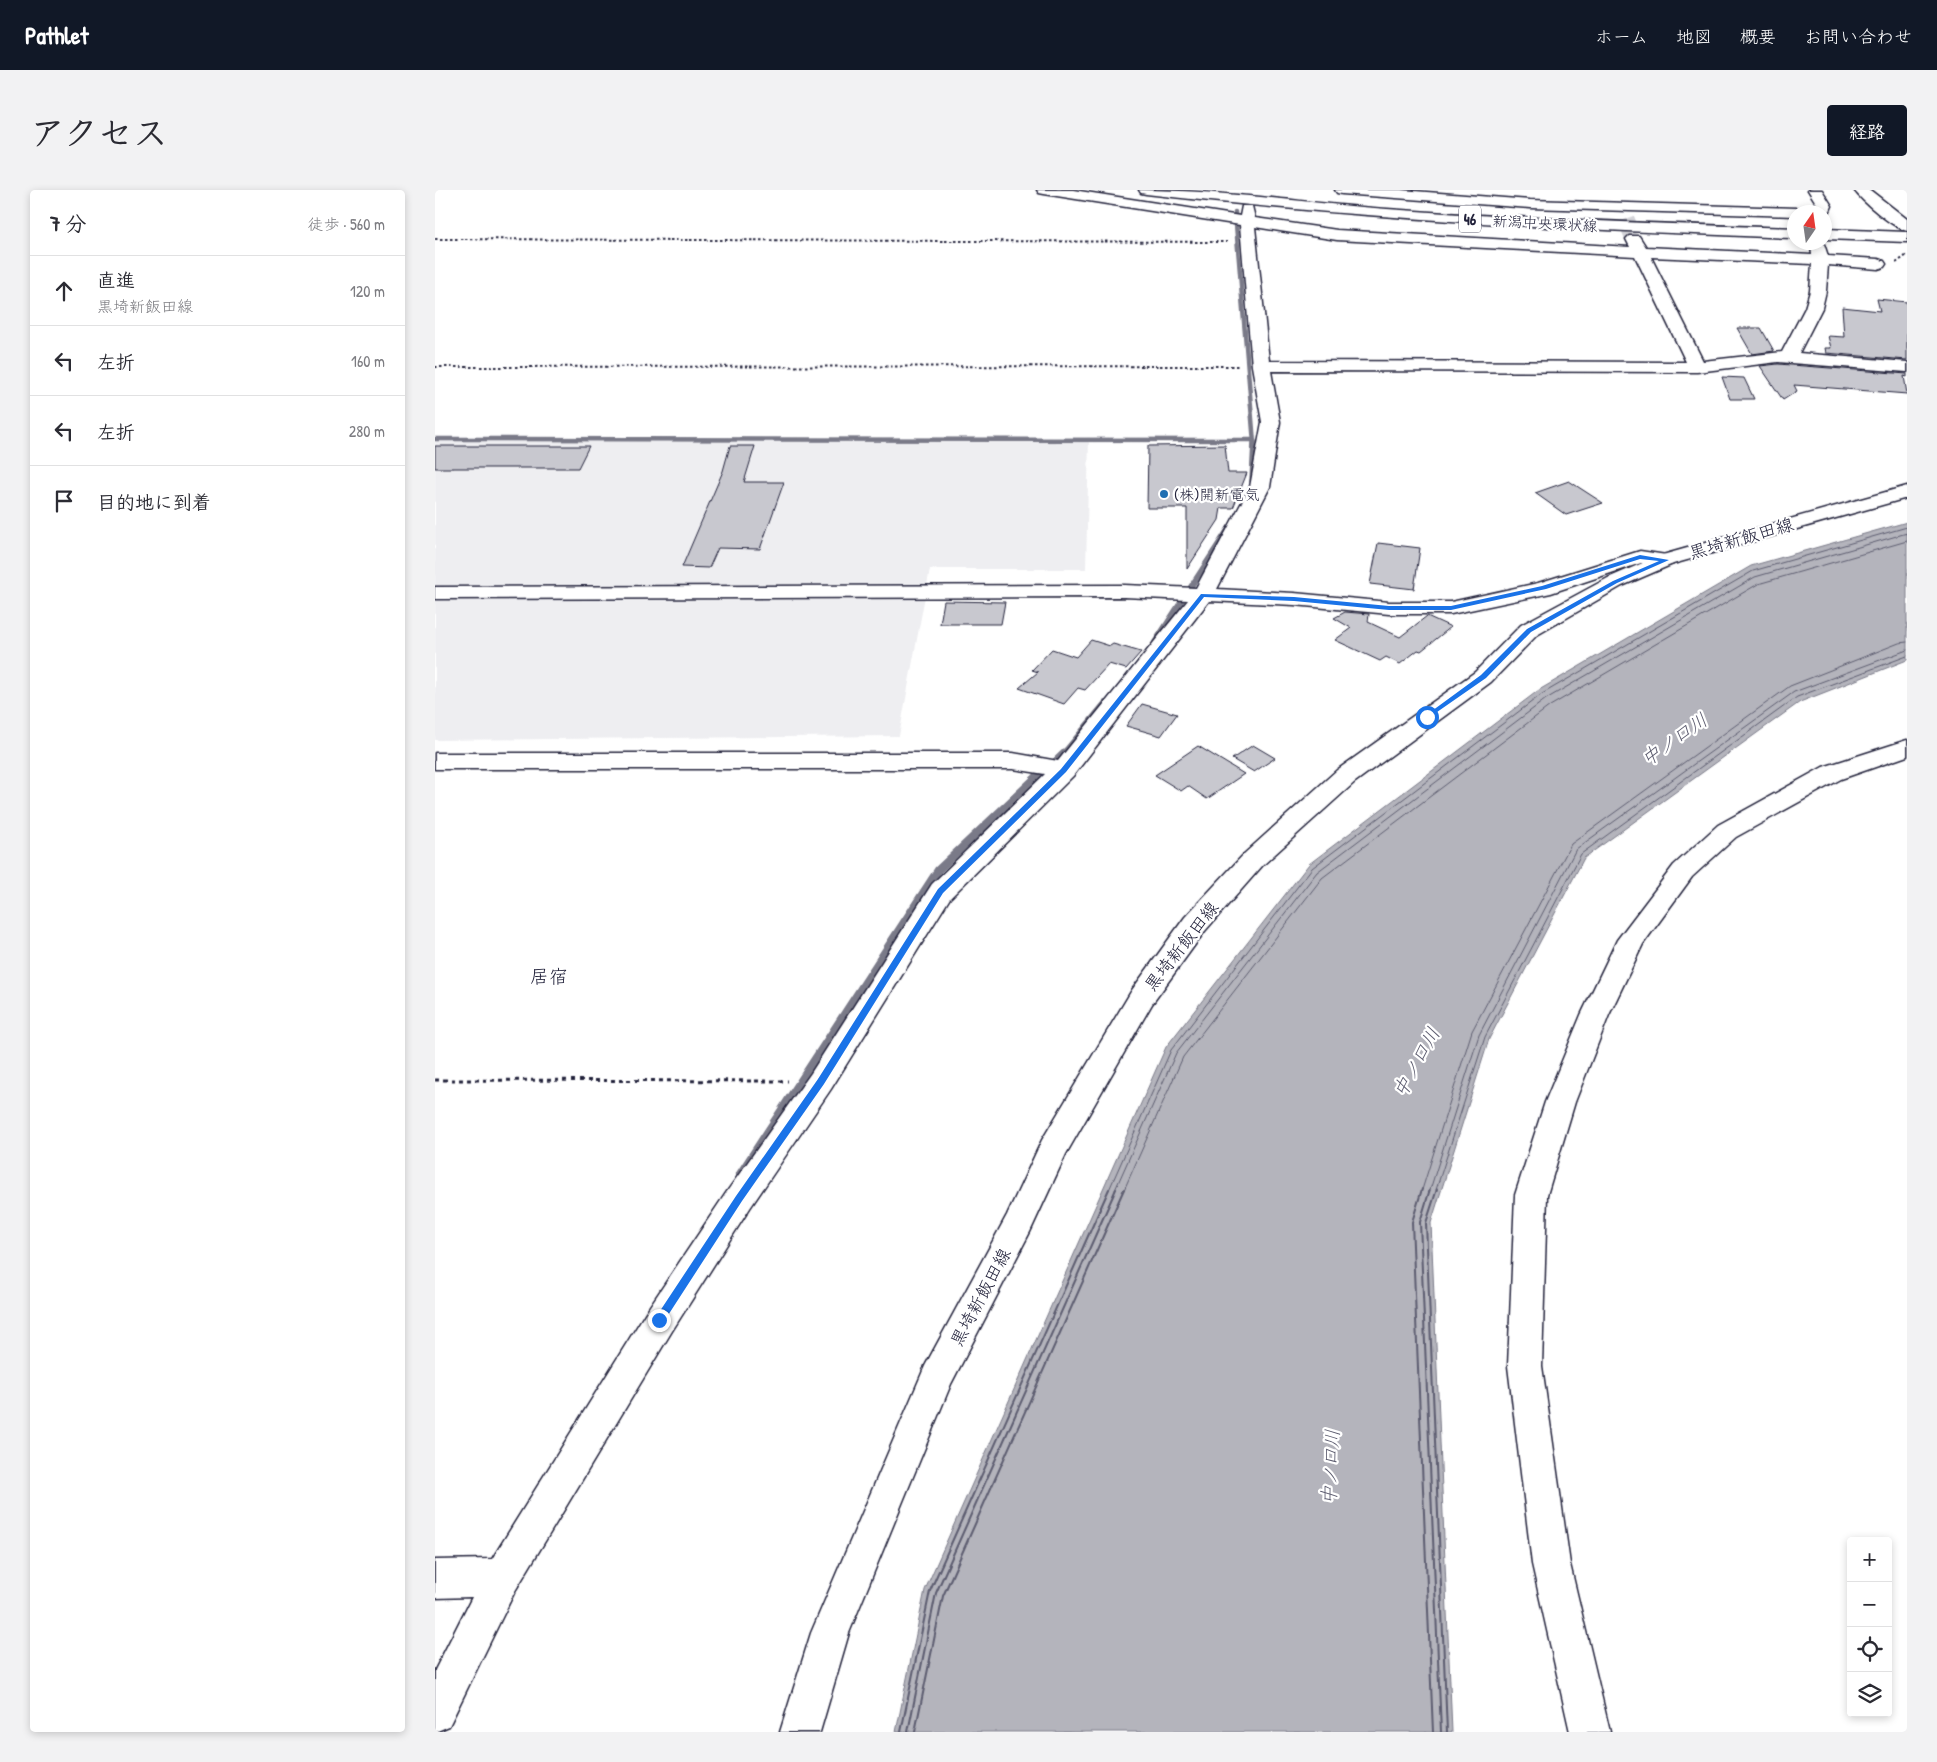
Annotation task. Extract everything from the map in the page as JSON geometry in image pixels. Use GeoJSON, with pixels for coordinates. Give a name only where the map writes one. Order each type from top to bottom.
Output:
{"type":"FeatureCollection","features":[{"type":"Feature","properties":{"kind":"street"},"geometry":{"type":"LineString","coordinates":[[1044,190],[1246,203],[1337,235],[1416,241],[1787,247]]}},
{"type":"Feature","properties":{"kind":"street","name":"新潟中央環状線"},"geometry":{"type":"LineString","coordinates":[[1146,190],[1277,204],[1431,217],[1592,226],[1787,233]]}},
{"type":"Feature","properties":{"kind":"street"},"geometry":{"type":"LineString","coordinates":[[1342,190],[1521,203],[1623,213],[1787,212]]}},
{"type":"Feature","properties":{"kind":"street"},"geometry":{"type":"LineString","coordinates":[[1611,190],[1623,213]]}},
{"type":"Feature","properties":{"kind":"street"},"geometry":{"type":"LineString","coordinates":[[1861,190],[1884,210],[1907,226]]}},
{"type":"Feature","properties":{"kind":"street"},"geometry":{"type":"LineString","coordinates":[[1807,205],[1808,192],[1824,205]]}},
{"type":"Feature","properties":{"kind":"street"},"geometry":{"type":"LineString","coordinates":[[435,1712],[502,1578],[659,1320],[739,1198],[821,1081],[941,891],[1064,770],[1203,595],[1260,487],[1271,422],[1261,366],[1248,242],[1246,203]]}},
{"type":"Feature","properties":{"kind":"street"},"geometry":{"type":"LineString","coordinates":[[1832,246],[1907,237]]}},
{"type":"Feature","properties":{"kind":"street"},"geometry":{"type":"LineString","coordinates":[[1638,245],[1697,367]]}},
{"type":"Feature","properties":{"kind":"street"},"geometry":{"type":"LineString","coordinates":[[1789,358],[1811,314],[1819,286],[1821,250]]}},
{"type":"Feature","properties":{"kind":"street"},"geometry":{"type":"LineString","coordinates":[[1831,250],[1878,264]]}},
{"type":"Feature","properties":{"kind":"street"},"geometry":{"type":"LineString","coordinates":[[1261,366],[1697,367],[1778,357],[1907,367]]}},
{"type":"Feature","properties":{"kind":"street","name":"黒埼新飯田線"},"geometry":{"type":"LineString","coordinates":[[800,1732],[830,1633],[937,1377],[1019,1222],[1053,1150],[1142,997],[1195,924],[1254,859],[1346,776],[1483,677],[1529,630],[1615,582],[1666,560],[1907,492]]}},
{"type":"Feature","properties":{"kind":"street"},"geometry":{"type":"LineString","coordinates":[[435,593],[1124,591],[1294,599],[1389,608],[1451,608],[1543,588],[1640,557],[1666,560]]}},
{"type":"Feature","properties":{"kind":"street"},"geometry":{"type":"LineString","coordinates":[[1590,1732],[1551,1564],[1525,1366],[1531,1195],[1557,1112],[1595,1015],[1631,940],[1683,872],[1727,831],[1832,773],[1907,748]]}},
{"type":"Feature","properties":{"kind":"street"},"geometry":{"type":"LineString","coordinates":[[435,761],[1013,761],[1064,770]]}},
{"type":"Feature","properties":{"kind":"street"},"geometry":{"type":"LineString","coordinates":[[435,1579],[502,1578]]}},
{"type":"Feature","properties":{"kind":"path"},"geometry":{"type":"LineString","coordinates":[[435,239],[1248,242]]}},
{"type":"Feature","properties":{"kind":"path"},"geometry":{"type":"LineString","coordinates":[[1898,263],[1907,255]]}},
{"type":"Feature","properties":{"kind":"path"},"geometry":{"type":"LineString","coordinates":[[435,367],[1261,366]]}},
{"type":"Feature","properties":{"kind":"path"},"geometry":{"type":"LineString","coordinates":[[435,1080],[821,1081]]}},
{"type":"Feature","properties":{"kind":"shaded area"},"geometry":{"type":"Polygon","coordinates":[[[435,437],[1089,439],[1086,569],[930,569],[899,736],[435,740],[435,437]]]}},
{"type":"Feature","properties":{"kind":"water","name":"中ノ口川"},"geometry":{"type":"Polygon","coordinates":[[[1907,522],[1907,660],[1800,702],[1584,858],[1489,1039],[1431,1223],[1452,1732],[896,1732],[925,1590],[1166,1047],[1309,864],[1539,690],[1751,566],[1907,522]]]}},
{"type":"Feature","properties":{"kind":"building"},"geometry":{"type":"Polygon","coordinates":[[[1877,299],[1907,302],[1907,360],[1826,353],[1825,348],[1831,348],[1828,336],[1844,337],[1842,307],[1880,311],[1877,299]]]}},
{"type":"Feature","properties":{"kind":"building"},"geometry":{"type":"Polygon","coordinates":[[[1737,328],[1761,328],[1774,351],[1752,354],[1737,328]]]}},
{"type":"Feature","properties":{"kind":"building"},"geometry":{"type":"Polygon","coordinates":[[[1778,364],[1907,374],[1907,377],[1904,376],[1907,394],[1794,385],[1797,391],[1783,400],[1760,366],[1778,364]]]}},
{"type":"Feature","properties":{"kind":"building"},"geometry":{"type":"Polygon","coordinates":[[[1722,377],[1744,378],[1754,399],[1730,399],[1722,377]]]}},
{"type":"Feature","properties":{"kind":"building"},"geometry":{"type":"Polygon","coordinates":[[[1225,445],[1228,473],[1247,473],[1233,508],[1221,508],[1219,520],[1187,569],[1187,508],[1147,508],[1148,446],[1225,445]]]}},
{"type":"Feature","properties":{"kind":"building"},"geometry":{"type":"Polygon","coordinates":[[[435,446],[589,446],[578,468],[435,468],[435,446]]]}},
{"type":"Feature","properties":{"kind":"building"},"geometry":{"type":"Polygon","coordinates":[[[730,446],[755,446],[744,482],[784,482],[760,549],[718,548],[709,568],[682,567],[723,471],[730,446]]]}},
{"type":"Feature","properties":{"kind":"building"},"geometry":{"type":"Polygon","coordinates":[[[1569,481],[1603,503],[1566,515],[1535,493],[1569,481]]]}},
{"type":"Feature","properties":{"kind":"building"},"geometry":{"type":"Polygon","coordinates":[[[1378,543],[1420,548],[1414,589],[1370,584],[1378,543]]]}},
{"type":"Feature","properties":{"kind":"building"},"geometry":{"type":"Polygon","coordinates":[[[944,601],[1005,602],[1001,624],[940,624],[944,601]]]}},
{"type":"Feature","properties":{"kind":"building"},"geometry":{"type":"Polygon","coordinates":[[[1345,612],[1369,614],[1368,622],[1400,637],[1427,616],[1451,627],[1421,651],[1418,650],[1400,664],[1386,657],[1380,661],[1335,640],[1351,628],[1334,618],[1345,612]]]}},
{"type":"Feature","properties":{"kind":"building"},"geometry":{"type":"Polygon","coordinates":[[[1091,640],[1141,652],[1126,669],[1109,664],[1085,690],[1078,688],[1064,704],[1019,688],[1038,672],[1032,670],[1052,649],[1076,657],[1091,640]]]}},
{"type":"Feature","properties":{"kind":"building"},"geometry":{"type":"Polygon","coordinates":[[[1142,704],[1177,714],[1161,736],[1126,726],[1142,704]]]}},
{"type":"Feature","properties":{"kind":"building"},"geometry":{"type":"Polygon","coordinates":[[[1253,745],[1275,758],[1254,772],[1232,759],[1253,745]]]}},
{"type":"Feature","properties":{"kind":"building"},"geometry":{"type":"Polygon","coordinates":[[[1198,746],[1244,774],[1207,799],[1188,786],[1181,791],[1155,775],[1198,746]]]}},
{"type":"Feature","properties":{"kind":"waterway"},"geometry":{"type":"LineString","coordinates":[[1235,212],[1254,440]]}},
{"type":"Feature","properties":{"kind":"waterway"},"geometry":{"type":"LineString","coordinates":[[435,439],[1254,440]]}},
{"type":"Feature","properties":{"kind":"waterway"},"geometry":{"type":"LineString","coordinates":[[1252,481],[1254,443]]}},
{"type":"Feature","properties":{"kind":"waterway"},"geometry":{"type":"LineString","coordinates":[[1155,642],[1229,528]]}},
{"type":"Feature","properties":{"kind":"waterway"},"geometry":{"type":"LineString","coordinates":[[1045,770],[1067,749],[1105,703]]}},
{"type":"Feature","properties":{"kind":"waterway"},"geometry":{"type":"LineString","coordinates":[[740,1174],[938,870],[1046,768]]}},
{"type":"Feature","properties":{"kind":"tunnel"},"geometry":{"type":"LineString","coordinates":[[1626,219],[1634,239]]}},
{"type":"Feature","properties":{"kind":"place","name":"(株)開新電気"},"geometry":{"type":"Point","coordinates":[1164,494]}},
{"type":"Feature","properties":{"kind":"district","name":"居宿"},"geometry":{"type":"Point","coordinates":[549,976]}},
{"type":"Feature","properties":{"kind":"route"},"geometry":{"type":"LineString","coordinates":[[659,1320],[739,1198],[821,1081],[941,891],[1064,770],[1174,634],[1203,595],[1294,599],[1389,608],[1451,608],[1543,588],[1640,557],[1666,560],[1615,582],[1529,630],[1483,677],[1427,717]]}}]}
